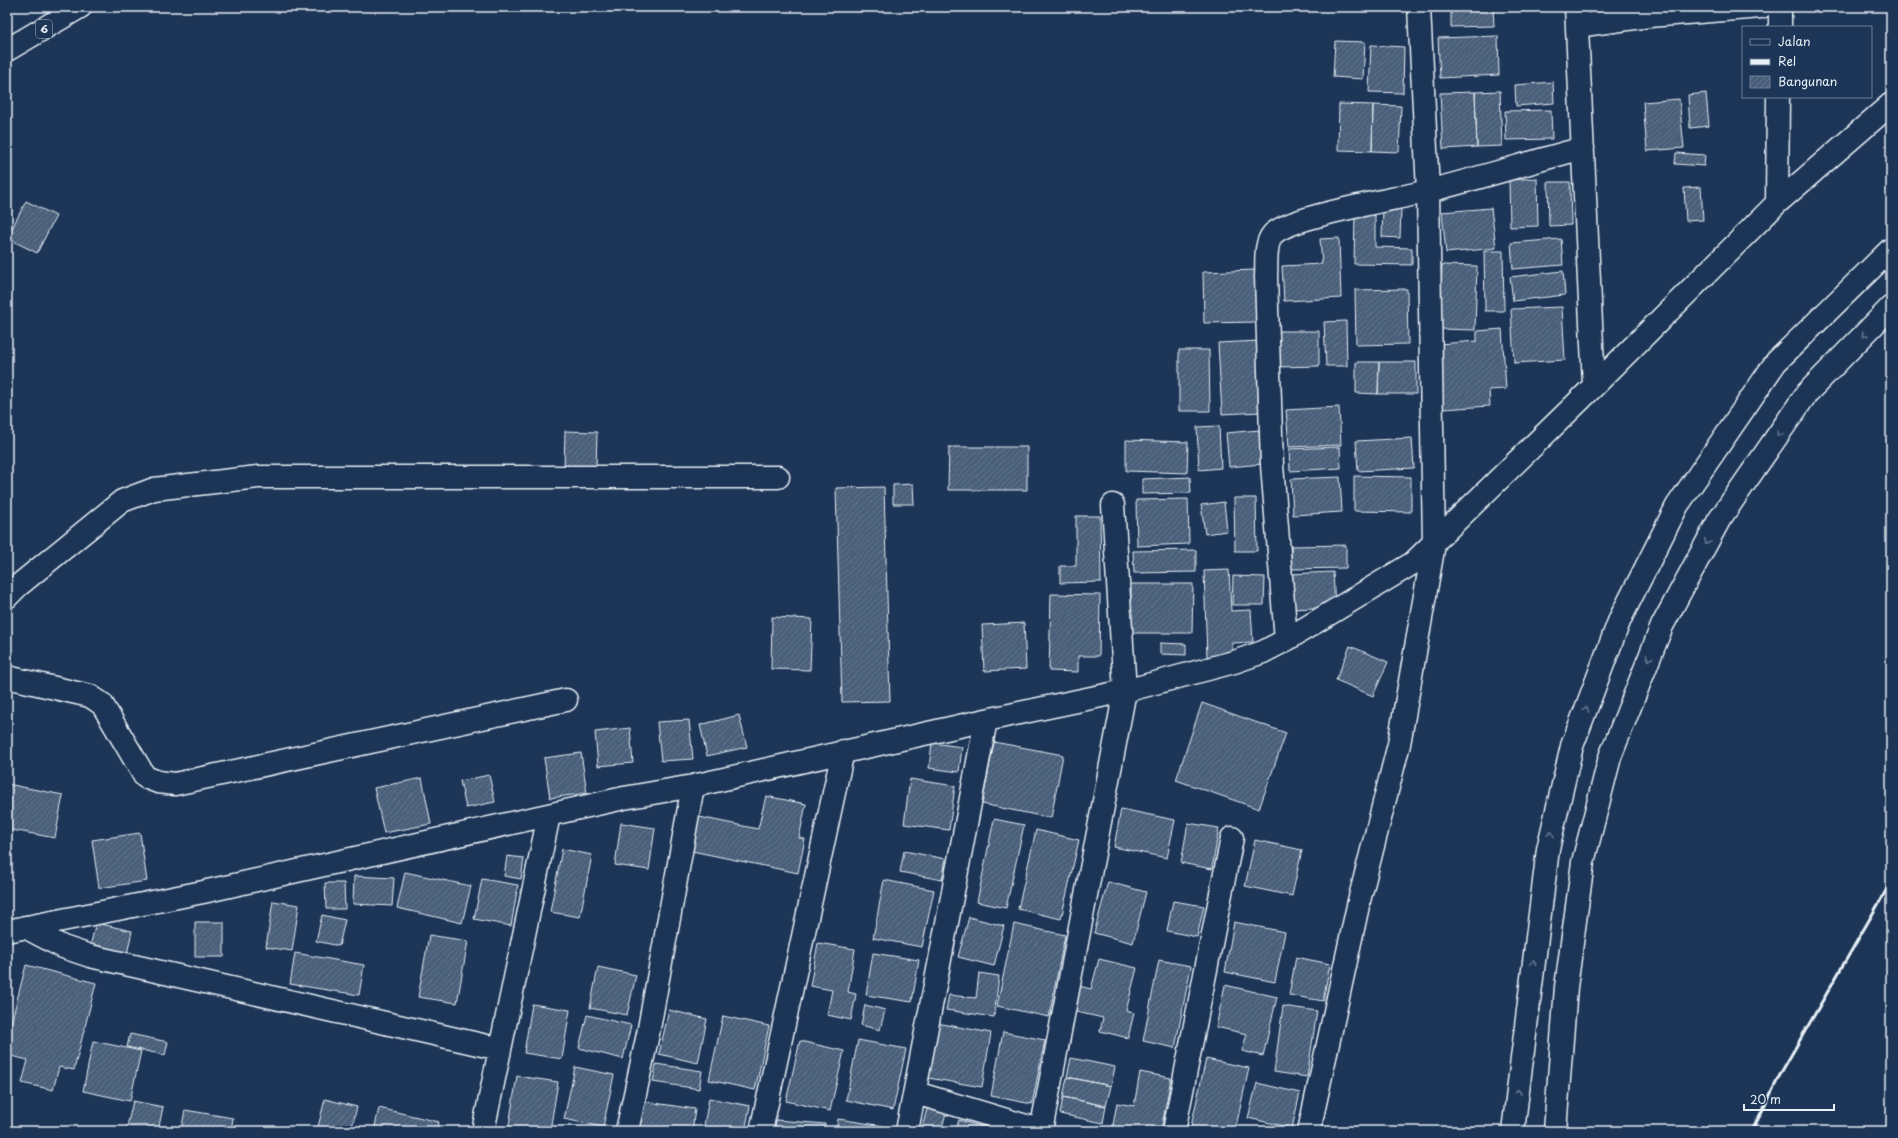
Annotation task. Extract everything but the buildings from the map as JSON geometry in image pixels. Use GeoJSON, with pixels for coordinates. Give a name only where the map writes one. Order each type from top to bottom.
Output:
{"type":"FeatureCollection","features":[{"type":"Feature","properties":{"kind":"main road","name":"6"},"geometry":{"type":"LineString","coordinates":[[7,50],[80,7]]}},
{"type":"Feature","properties":{"kind":"main road"},"geometry":{"type":"LineString","coordinates":[[1310,1131],[1359,901],[1399,744],[1434,544],[1428,191],[1419,7]]}},
{"type":"Feature","properties":{"kind":"main road"},"geometry":{"type":"LineString","coordinates":[[1594,386],[1577,16],[1649,16],[1761,7]]}},
{"type":"Feature","properties":{"kind":"main road"},"geometry":{"type":"LineString","coordinates":[[1780,7],[1780,26]]}},
{"type":"Feature","properties":{"kind":"main road"},"geometry":{"type":"LineString","coordinates":[[1777,203],[1778,98]]}},
{"type":"Feature","properties":{"kind":"main road"},"geometry":{"type":"LineString","coordinates":[[16,929],[203,892],[624,798],[693,786],[843,751],[1125,691],[1234,662],[1263,652],[1286,640],[1413,563],[1594,386],[1777,203],[1891,104]]}},
{"type":"Feature","properties":{"kind":"main road"},"geometry":{"type":"LineString","coordinates":[[1286,640],[1272,465],[1266,276],[1268,245],[1272,235],[1280,229],[1303,220],[1428,191],[1583,148]]}},
{"type":"Feature","properties":{"kind":"main road"},"geometry":{"type":"LineString","coordinates":[[1513,1131],[1548,848],[1572,746],[1620,619],[1676,506],[1776,362],[1891,249]]}},
{"type":"Feature","properties":{"kind":"main road"},"geometry":{"type":"LineString","coordinates":[[1555,1131],[1566,987],[1583,862],[1610,757],[1662,626],[1719,520],[1808,393],[1891,307]]}},
{"type":"Feature","properties":{"kind":"main road"},"geometry":{"type":"LineString","coordinates":[[7,597],[19,585],[122,501],[154,489],[258,477],[778,477]]}},
{"type":"Feature","properties":{"kind":"main road"},"geometry":{"type":"LineString","coordinates":[[916,1092],[1042,1131],[1125,691],[1113,505]]}},
{"type":"Feature","properties":{"kind":"main road"},"geometry":{"type":"LineString","coordinates":[[7,676],[90,696],[102,704],[144,777],[158,782],[175,784],[566,700]]}},
{"type":"Feature","properties":{"kind":"main road"},"geometry":{"type":"LineString","coordinates":[[907,1131],[916,1092],[986,720]]}},
{"type":"Feature","properties":{"kind":"main road"},"geometry":{"type":"LineString","coordinates":[[761,1131],[843,751]]}},
{"type":"Feature","properties":{"kind":"main road"},"geometry":{"type":"LineString","coordinates":[[628,1131],[648,1034],[693,786]]}},
{"type":"Feature","properties":{"kind":"main road"},"geometry":{"type":"LineString","coordinates":[[483,1131],[549,815]]}},
{"type":"Feature","properties":{"kind":"main road"},"geometry":{"type":"LineString","coordinates":[[1174,1131],[1232,838]]}},
{"type":"Feature","properties":{"kind":"main road"},"geometry":{"type":"LineString","coordinates":[[16,929],[90,956],[500,1049]]}},
{"type":"Feature","properties":{"kind":"railway"},"geometry":{"type":"LineString","coordinates":[[1752,1131],[1782,1071],[1891,882]]}}]}
